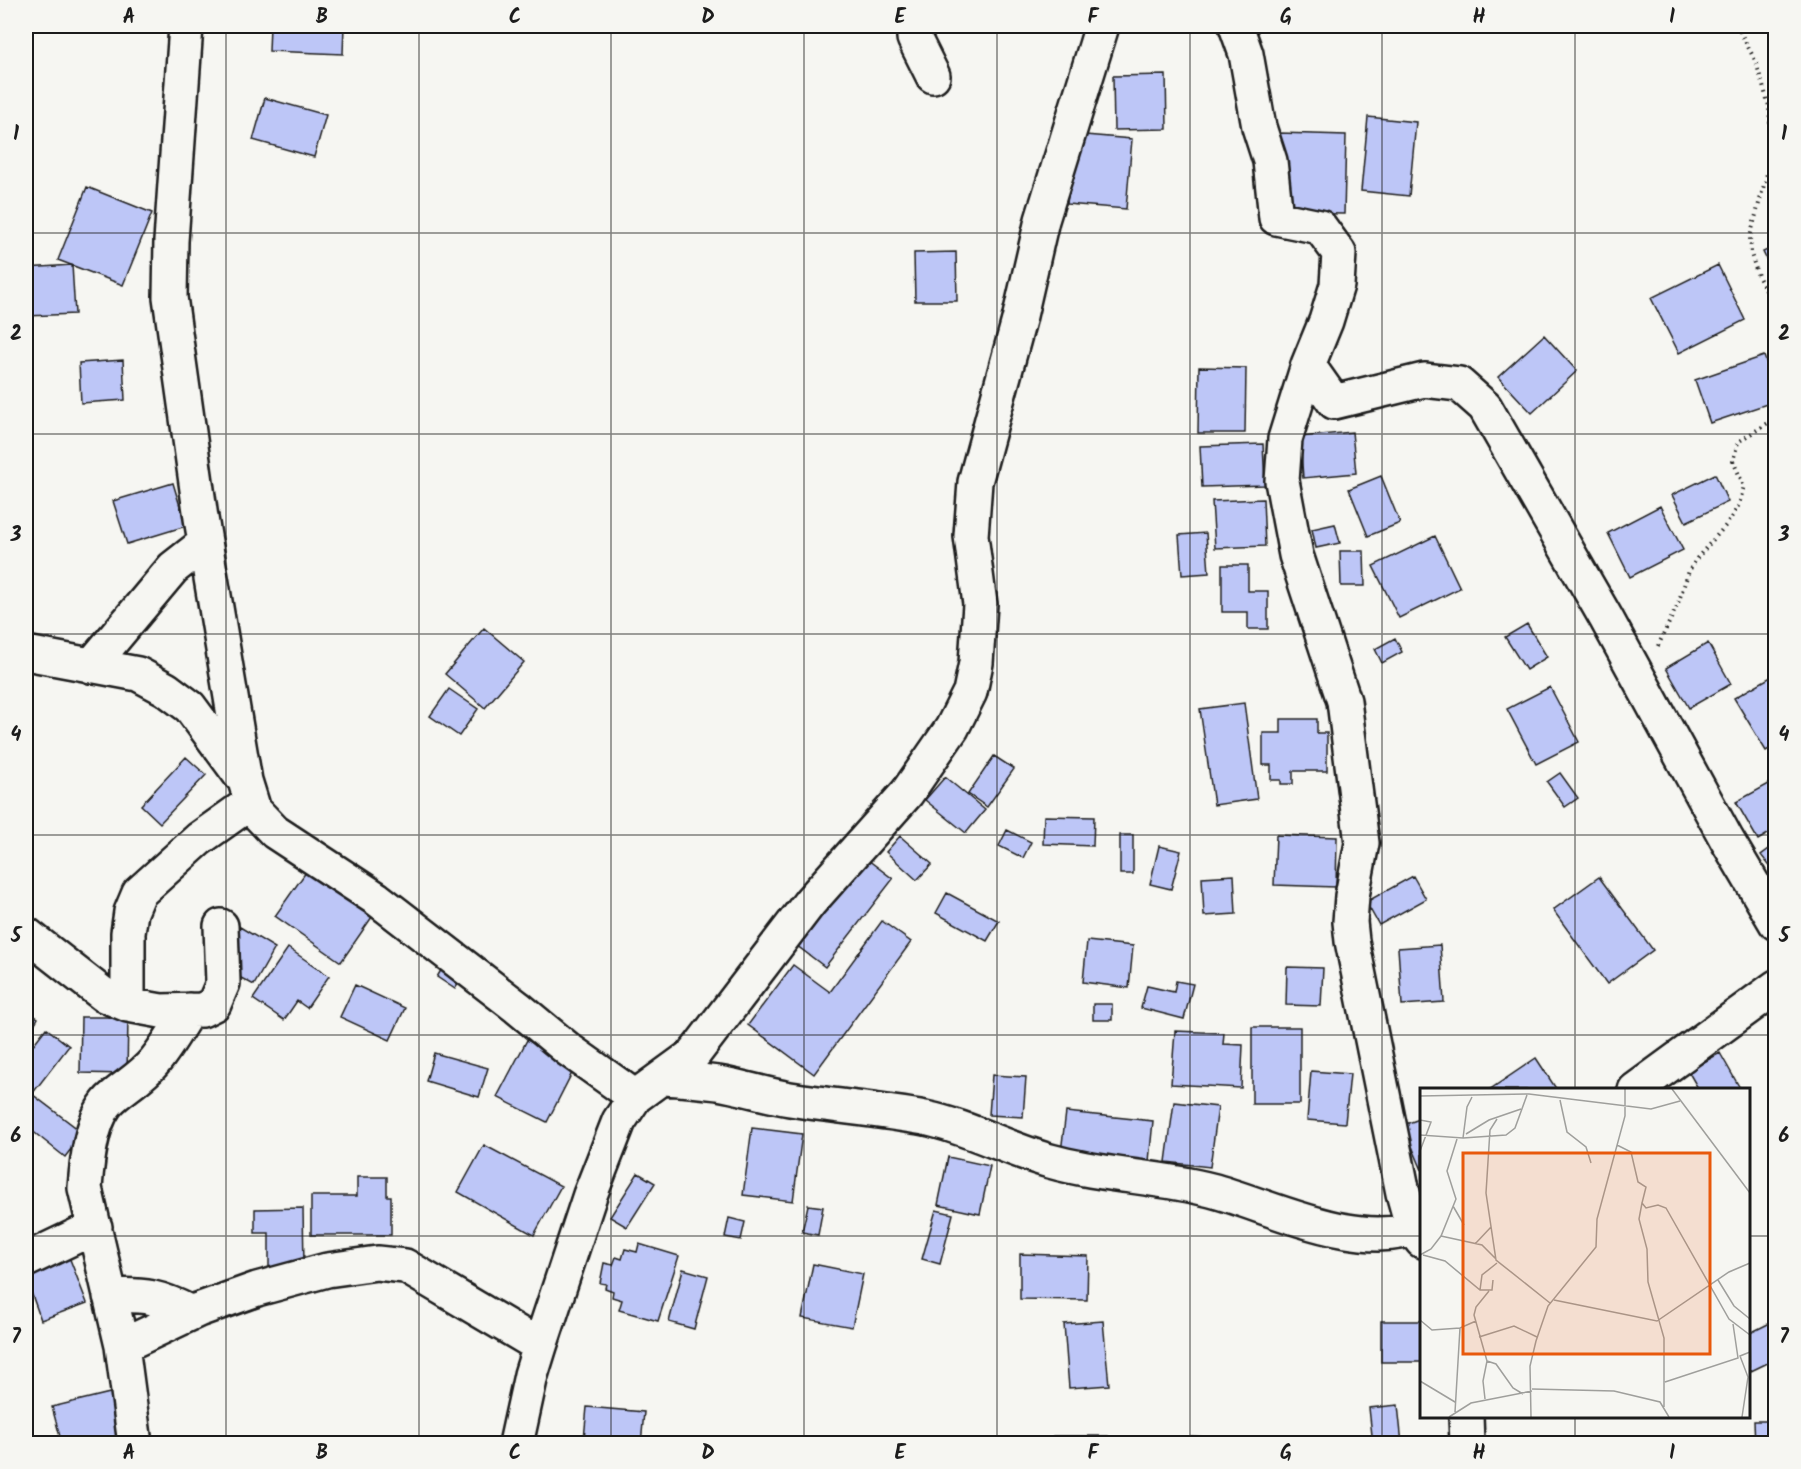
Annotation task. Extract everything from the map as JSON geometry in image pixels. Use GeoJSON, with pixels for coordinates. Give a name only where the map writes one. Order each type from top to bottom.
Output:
{"type":"FeatureCollection","features":[{"type":"Feature","properties":{"kind":"street"},"geometry":{"type":"LineString","coordinates":[[186,26],[171,242],[170,297],[205,543],[248,792],[254,810],[275,832],[377,899],[569,1050],[635,1097]]}},
{"type":"Feature","properties":{"kind":"street"},"geometry":{"type":"LineString","coordinates":[[915,26],[914,38],[933,76]]}},
{"type":"Feature","properties":{"kind":"street"},"geometry":{"type":"LineString","coordinates":[[516,1443],[540,1346],[590,1195],[620,1121],[635,1097],[694,1054],[810,902],[907,793],[952,728],[970,692],[976,663],[980,604],[971,536],[975,482],[1019,320],[1042,220],[1102,26]]}},
{"type":"Feature","properties":{"kind":"street"},"geometry":{"type":"LineString","coordinates":[[664,1078],[719,1083],[787,1099],[926,1119],[1048,1161],[1085,1170],[1213,1190],[1311,1223],[1343,1230],[1383,1233],[1419,1232],[1403,1193],[1380,1089],[1352,941],[1350,922],[1352,896],[1362,843],[1344,701],[1296,555],[1282,482],[1285,439],[1308,365],[1326,321],[1337,285],[1339,253],[1320,226],[1276,218],[1270,160],[1259,126],[1246,54],[1236,26]]}},
{"type":"Feature","properties":{"kind":"street"},"geometry":{"type":"LineString","coordinates":[[1308,365],[1334,402],[1424,380],[1459,384],[1485,407],[1644,687],[1727,840],[1776,922]]}},
{"type":"Feature","properties":{"kind":"street"},"geometry":{"type":"LineString","coordinates":[[91,666],[173,568],[205,543]]}},
{"type":"Feature","properties":{"kind":"street"},"geometry":{"type":"LineString","coordinates":[[26,652],[138,674],[166,689],[190,707],[248,792]]}},
{"type":"Feature","properties":{"kind":"street"},"geometry":{"type":"LineString","coordinates":[[128,1005],[128,933],[131,912],[139,893],[248,792]]}},
{"type":"Feature","properties":{"kind":"street"},"geometry":{"type":"LineString","coordinates":[[26,934],[104,995],[128,1005],[160,1011],[202,1011],[214,1004],[223,983],[221,926]]}},
{"type":"Feature","properties":{"kind":"street"},"geometry":{"type":"LineString","coordinates":[[1636,1088],[1776,987]]}},
{"type":"Feature","properties":{"kind":"street"},"geometry":{"type":"LineString","coordinates":[[135,1443],[122,1346],[85,1188],[87,1164],[95,1124],[111,1098],[155,1062],[189,1011]]}},
{"type":"Feature","properties":{"kind":"street"},"geometry":{"type":"LineString","coordinates":[[26,1260],[95,1227]]}},
{"type":"Feature","properties":{"kind":"street"},"geometry":{"type":"LineString","coordinates":[[122,1346],[191,1313],[257,1289],[327,1270],[377,1263],[405,1266],[540,1346]]}},
{"type":"Feature","properties":{"kind":"street"},"geometry":{"type":"LineString","coordinates":[[110,1296],[150,1296],[191,1313]]}},
{"type":"Feature","properties":{"kind":"street"},"geometry":{"type":"LineString","coordinates":[[1466,1418],[1467,1443]]}},
{"type":"Feature","properties":{"kind":"path"},"geometry":{"type":"LineString","coordinates":[[1737,26],[1756,62],[1769,106],[1772,155],[1750,237],[1751,254],[1758,276],[1776,309]]}},
{"type":"Feature","properties":{"kind":"path"},"geometry":{"type":"LineString","coordinates":[[1644,687],[1661,636],[1677,606],[1689,572],[1697,558],[1727,524],[1739,506],[1744,486],[1733,461],[1738,442],[1776,418]]}},
{"type":"Feature","properties":{"kind":"building"},"geometry":{"type":"Polygon","coordinates":[[[270,26],[344,26],[343,54],[269,51],[270,26]]]}},
{"type":"Feature","properties":{"kind":"building"},"geometry":{"type":"Polygon","coordinates":[[[26,64],[31,64],[33,104],[26,104],[26,64]]]}},
{"type":"Feature","properties":{"kind":"building"},"geometry":{"type":"Polygon","coordinates":[[[1166,75],[1167,129],[1114,130],[1113,76],[1166,75]]]}},
{"type":"Feature","properties":{"kind":"building"},"geometry":{"type":"Polygon","coordinates":[[[265,98],[326,115],[314,157],[253,140],[265,98]]]}},
{"type":"Feature","properties":{"kind":"building"},"geometry":{"type":"Polygon","coordinates":[[[1368,117],[1416,122],[1409,196],[1361,191],[1368,117]]]}},
{"type":"Feature","properties":{"kind":"building"},"geometry":{"type":"Polygon","coordinates":[[[1279,133],[1346,135],[1344,214],[1278,213],[1279,133]]]}},
{"type":"Feature","properties":{"kind":"building"},"geometry":{"type":"Polygon","coordinates":[[[1073,134],[1132,139],[1126,209],[1067,204],[1073,134]]]}},
{"type":"Feature","properties":{"kind":"building"},"geometry":{"type":"Polygon","coordinates":[[[87,187],[152,213],[123,285],[58,260],[87,187]]]}},
{"type":"Feature","properties":{"kind":"building"},"geometry":{"type":"Polygon","coordinates":[[[1776,246],[1776,279],[1763,252],[1776,246]]]}},
{"type":"Feature","properties":{"kind":"building"},"geometry":{"type":"Polygon","coordinates":[[[956,252],[957,301],[915,301],[914,253],[956,252]]]}},
{"type":"Feature","properties":{"kind":"building"},"geometry":{"type":"Polygon","coordinates":[[[72,265],[75,314],[26,316],[26,268],[72,265]]]}},
{"type":"Feature","properties":{"kind":"building"},"geometry":{"type":"Polygon","coordinates":[[[1718,265],[1745,320],[1679,353],[1651,298],[1718,265]]]}},
{"type":"Feature","properties":{"kind":"building"},"geometry":{"type":"Polygon","coordinates":[[[1544,335],[1577,371],[1532,413],[1498,377],[1544,335]]]}},
{"type":"Feature","properties":{"kind":"building"},"geometry":{"type":"Polygon","coordinates":[[[1764,356],[1776,388],[1776,401],[1710,423],[1695,380],[1764,356]]]}},
{"type":"Feature","properties":{"kind":"building"},"geometry":{"type":"Polygon","coordinates":[[[123,360],[125,400],[81,403],[79,363],[123,360]]]}},
{"type":"Feature","properties":{"kind":"building"},"geometry":{"type":"Polygon","coordinates":[[[1199,367],[1246,368],[1245,433],[1198,433],[1199,367]]]}},
{"type":"Feature","properties":{"kind":"building"},"geometry":{"type":"Polygon","coordinates":[[[1352,432],[1356,473],[1303,478],[1300,437],[1352,432]]]}},
{"type":"Feature","properties":{"kind":"building"},"geometry":{"type":"Polygon","coordinates":[[[1263,444],[1265,485],[1202,487],[1200,446],[1263,444]]]}},
{"type":"Feature","properties":{"kind":"building"},"geometry":{"type":"Polygon","coordinates":[[[1715,474],[1728,502],[1686,522],[1672,495],[1715,474]]]}},
{"type":"Feature","properties":{"kind":"building"},"geometry":{"type":"Polygon","coordinates":[[[1381,476],[1400,523],[1368,536],[1349,489],[1381,476]]]}},
{"type":"Feature","properties":{"kind":"building"},"geometry":{"type":"Polygon","coordinates":[[[173,483],[186,526],[127,544],[113,501],[173,483]]]}},
{"type":"Feature","properties":{"kind":"building"},"geometry":{"type":"Polygon","coordinates":[[[1263,499],[1265,546],[1215,548],[1212,501],[1263,499]]]}},
{"type":"Feature","properties":{"kind":"building"},"geometry":{"type":"Polygon","coordinates":[[[1660,506],[1683,550],[1630,577],[1608,533],[1660,506]]]}},
{"type":"Feature","properties":{"kind":"building"},"geometry":{"type":"Polygon","coordinates":[[[1335,524],[1340,543],[1316,548],[1312,529],[1335,524]]]}},
{"type":"Feature","properties":{"kind":"building"},"geometry":{"type":"Polygon","coordinates":[[[1206,533],[1209,573],[1182,575],[1179,535],[1206,533]]]}},
{"type":"Feature","properties":{"kind":"building"},"geometry":{"type":"Polygon","coordinates":[[[1435,536],[1460,588],[1399,618],[1373,566],[1435,536]]]}},
{"type":"Feature","properties":{"kind":"building"},"geometry":{"type":"Polygon","coordinates":[[[1340,551],[1364,551],[1365,586],[1341,586],[1340,551]]]}},
{"type":"Feature","properties":{"kind":"building"},"geometry":{"type":"Polygon","coordinates":[[[1222,565],[1248,565],[1248,591],[1268,591],[1268,629],[1248,629],[1248,612],[1222,612],[1222,565]]]}},
{"type":"Feature","properties":{"kind":"building"},"geometry":{"type":"Polygon","coordinates":[[[1527,624],[1547,657],[1526,670],[1505,637],[1527,624]]]}},
{"type":"Feature","properties":{"kind":"building"},"geometry":{"type":"Polygon","coordinates":[[[484,628],[524,662],[485,708],[445,674],[484,628]]]}},
{"type":"Feature","properties":{"kind":"building"},"geometry":{"type":"Polygon","coordinates":[[[1395,638],[1402,652],[1382,663],[1375,649],[1395,638]]]}},
{"type":"Feature","properties":{"kind":"building"},"geometry":{"type":"Polygon","coordinates":[[[1708,643],[1731,684],[1689,708],[1666,668],[1708,643]]]}},
{"type":"Feature","properties":{"kind":"building"},"geometry":{"type":"Polygon","coordinates":[[[1776,674],[1776,745],[1766,751],[1734,698],[1776,674]]]}},
{"type":"Feature","properties":{"kind":"building"},"geometry":{"type":"Polygon","coordinates":[[[1550,687],[1579,742],[1536,764],[1507,709],[1550,687]]]}},
{"type":"Feature","properties":{"kind":"building"},"geometry":{"type":"Polygon","coordinates":[[[449,689],[478,709],[459,736],[430,716],[449,689]]]}},
{"type":"Feature","properties":{"kind":"building"},"geometry":{"type":"Polygon","coordinates":[[[1244,703],[1257,799],[1214,805],[1200,709],[1244,703]]]}},
{"type":"Feature","properties":{"kind":"building"},"geometry":{"type":"Polygon","coordinates":[[[1281,719],[1317,719],[1317,733],[1327,733],[1327,771],[1293,771],[1293,784],[1281,784],[1281,780],[1271,780],[1271,765],[1263,765],[1263,733],[1281,733],[1281,719]]]}},
{"type":"Feature","properties":{"kind":"building"},"geometry":{"type":"Polygon","coordinates":[[[994,756],[1014,769],[987,807],[968,794],[994,756]]]}},
{"type":"Feature","properties":{"kind":"building"},"geometry":{"type":"Polygon","coordinates":[[[186,757],[206,775],[160,823],[141,805],[186,757]]]}},
{"type":"Feature","properties":{"kind":"building"},"geometry":{"type":"Polygon","coordinates":[[[1560,773],[1578,798],[1565,807],[1547,782],[1560,773]]]}},
{"type":"Feature","properties":{"kind":"building"},"geometry":{"type":"Polygon","coordinates":[[[945,777],[985,810],[966,833],[925,800],[945,777]]]}},
{"type":"Feature","properties":{"kind":"building"},"geometry":{"type":"Polygon","coordinates":[[[1776,780],[1776,829],[1758,840],[1736,802],[1776,780]]]}},
{"type":"Feature","properties":{"kind":"building"},"geometry":{"type":"Polygon","coordinates":[[[1044,816],[1094,817],[1093,846],[1043,844],[1044,816]]]}},
{"type":"Feature","properties":{"kind":"building"},"geometry":{"type":"Polygon","coordinates":[[[1007,830],[1031,842],[1023,858],[999,846],[1007,830]]]}},
{"type":"Feature","properties":{"kind":"building"},"geometry":{"type":"Polygon","coordinates":[[[1120,835],[1133,835],[1133,874],[1120,874],[1120,835]]]}},
{"type":"Feature","properties":{"kind":"building"},"geometry":{"type":"Polygon","coordinates":[[[1276,835],[1337,837],[1336,887],[1274,885],[1276,835]]]}},
{"type":"Feature","properties":{"kind":"building"},"geometry":{"type":"Polygon","coordinates":[[[900,836],[932,864],[917,880],[886,852],[900,836]]]}},
{"type":"Feature","properties":{"kind":"building"},"geometry":{"type":"Polygon","coordinates":[[[1776,844],[1776,874],[1761,855],[1776,844]]]}},
{"type":"Feature","properties":{"kind":"building"},"geometry":{"type":"Polygon","coordinates":[[[1159,846],[1181,851],[1171,889],[1150,884],[1159,846]]]}},
{"type":"Feature","properties":{"kind":"building"},"geometry":{"type":"Polygon","coordinates":[[[864,857],[893,879],[825,967],[796,945],[864,857]]]}},
{"type":"Feature","properties":{"kind":"building"},"geometry":{"type":"Polygon","coordinates":[[[306,872],[372,917],[341,962],[275,916],[306,872]]]}},
{"type":"Feature","properties":{"kind":"building"},"geometry":{"type":"Polygon","coordinates":[[[1234,875],[1236,914],[1204,916],[1202,877],[1234,875]]]}},
{"type":"Feature","properties":{"kind":"building"},"geometry":{"type":"Polygon","coordinates":[[[1413,876],[1426,899],[1379,925],[1366,902],[1413,876]]]}},
{"type":"Feature","properties":{"kind":"building"},"geometry":{"type":"Polygon","coordinates":[[[1599,877],[1653,950],[1607,984],[1553,910],[1599,877]]]}},
{"type":"Feature","properties":{"kind":"building"},"geometry":{"type":"Polygon","coordinates":[[[947,893],[999,921],[987,941],[936,913],[947,893]]]}},
{"type":"Feature","properties":{"kind":"building"},"geometry":{"type":"Polygon","coordinates":[[[882,921],[911,942],[814,1074],[748,1025],[793,965],[830,992],[882,921]]]}},
{"type":"Feature","properties":{"kind":"building"},"geometry":{"type":"Polygon","coordinates":[[[240,927],[275,948],[254,985],[228,971],[225,954],[240,927]]]}},
{"type":"Feature","properties":{"kind":"building"},"geometry":{"type":"Polygon","coordinates":[[[1087,941],[1133,946],[1129,988],[1083,982],[1087,941]]]}},
{"type":"Feature","properties":{"kind":"building"},"geometry":{"type":"Polygon","coordinates":[[[1440,945],[1444,1002],[1402,1005],[1398,948],[1440,945]]]}},
{"type":"Feature","properties":{"kind":"building"},"geometry":{"type":"Polygon","coordinates":[[[288,948],[329,976],[307,1008],[297,1001],[284,1020],[253,999],[288,948]]]}},
{"type":"Feature","properties":{"kind":"building"},"geometry":{"type":"Polygon","coordinates":[[[447,960],[466,972],[455,989],[437,977],[447,960]]]}},
{"type":"Feature","properties":{"kind":"building"},"geometry":{"type":"Polygon","coordinates":[[[1287,967],[1323,968],[1321,1006],[1286,1005],[1287,967]]]}},
{"type":"Feature","properties":{"kind":"building"},"geometry":{"type":"Polygon","coordinates":[[[1176,981],[1193,984],[1184,1019],[1141,1008],[1147,986],[1174,992],[1176,981]]]}},
{"type":"Feature","properties":{"kind":"building"},"geometry":{"type":"Polygon","coordinates":[[[355,985],[405,1008],[390,1040],[340,1017],[355,985]]]}},
{"type":"Feature","properties":{"kind":"building"},"geometry":{"type":"Polygon","coordinates":[[[1093,1004],[1112,1004],[1112,1020],[1093,1020],[1093,1004]]]}},
{"type":"Feature","properties":{"kind":"building"},"geometry":{"type":"Polygon","coordinates":[[[26,1011],[38,1018],[26,1038],[26,1011]]]}},
{"type":"Feature","properties":{"kind":"building"},"geometry":{"type":"Polygon","coordinates":[[[81,1017],[128,1017],[127,1074],[80,1073],[81,1017]]]}},
{"type":"Feature","properties":{"kind":"building"},"geometry":{"type":"Polygon","coordinates":[[[1252,1027],[1300,1027],[1300,1104],[1252,1104],[1252,1027]]]}},
{"type":"Feature","properties":{"kind":"building"},"geometry":{"type":"Polygon","coordinates":[[[46,1028],[69,1046],[32,1094],[83,1133],[65,1157],[26,1126],[26,1054],[46,1028]]]}},
{"type":"Feature","properties":{"kind":"building"},"geometry":{"type":"Polygon","coordinates":[[[1175,1031],[1224,1033],[1223,1044],[1243,1045],[1241,1088],[1171,1084],[1175,1031]]]}},
{"type":"Feature","properties":{"kind":"building"},"geometry":{"type":"Polygon","coordinates":[[[527,1040],[576,1065],[547,1122],[497,1097],[527,1040]]]}},
{"type":"Feature","properties":{"kind":"building"},"geometry":{"type":"Polygon","coordinates":[[[434,1053],[488,1068],[479,1097],[426,1081],[434,1053]]]}},
{"type":"Feature","properties":{"kind":"building"},"geometry":{"type":"Polygon","coordinates":[[[1720,1053],[1740,1088],[1698,1088],[1688,1071],[1720,1053]]]}},
{"type":"Feature","properties":{"kind":"building"},"geometry":{"type":"Polygon","coordinates":[[[1536,1058],[1556,1088],[1492,1088],[1536,1058]]]}},
{"type":"Feature","properties":{"kind":"building"},"geometry":{"type":"Polygon","coordinates":[[[1311,1071],[1350,1074],[1345,1123],[1307,1120],[1311,1071]]]}},
{"type":"Feature","properties":{"kind":"building"},"geometry":{"type":"Polygon","coordinates":[[[992,1075],[1026,1077],[1023,1117],[989,1115],[992,1075]]]}},
{"type":"Feature","properties":{"kind":"building"},"geometry":{"type":"Polygon","coordinates":[[[1174,1102],[1218,1107],[1210,1167],[1166,1162],[1174,1102]]]}},
{"type":"Feature","properties":{"kind":"building"},"geometry":{"type":"Polygon","coordinates":[[[1066,1112],[1153,1121],[1149,1161],[1061,1152],[1066,1112]]]}},
{"type":"Feature","properties":{"kind":"building"},"geometry":{"type":"Polygon","coordinates":[[[1420,1119],[1420,1165],[1403,1125],[1420,1119]]]}},
{"type":"Feature","properties":{"kind":"building"},"geometry":{"type":"Polygon","coordinates":[[[752,1128],[802,1134],[793,1201],[743,1195],[752,1128]]]}},
{"type":"Feature","properties":{"kind":"building"},"geometry":{"type":"Polygon","coordinates":[[[484,1145],[561,1186],[534,1235],[458,1192],[484,1145]]]}},
{"type":"Feature","properties":{"kind":"building"},"geometry":{"type":"Polygon","coordinates":[[[948,1157],[990,1166],[980,1214],[938,1205],[948,1157]]]}},
{"type":"Feature","properties":{"kind":"building"},"geometry":{"type":"Polygon","coordinates":[[[638,1173],[655,1183],[627,1227],[610,1217],[638,1173]]]}},
{"type":"Feature","properties":{"kind":"building"},"geometry":{"type":"Polygon","coordinates":[[[357,1177],[387,1177],[387,1196],[391,1196],[391,1235],[311,1235],[311,1196],[357,1196],[357,1177]]]}},
{"type":"Feature","properties":{"kind":"building"},"geometry":{"type":"Polygon","coordinates":[[[808,1205],[823,1207],[818,1235],[802,1232],[808,1205]]]}},
{"type":"Feature","properties":{"kind":"building"},"geometry":{"type":"Polygon","coordinates":[[[303,1208],[304,1266],[269,1267],[269,1233],[255,1233],[255,1209],[303,1208]]]}},
{"type":"Feature","properties":{"kind":"building"},"geometry":{"type":"Polygon","coordinates":[[[936,1210],[953,1214],[940,1264],[922,1259],[936,1210]]]}},
{"type":"Feature","properties":{"kind":"building"},"geometry":{"type":"Polygon","coordinates":[[[729,1218],[745,1222],[741,1240],[725,1237],[729,1218]]]}},
{"type":"Feature","properties":{"kind":"building"},"geometry":{"type":"Polygon","coordinates":[[[639,1244],[679,1256],[658,1321],[619,1310],[622,1300],[612,1297],[613,1291],[605,1288],[606,1284],[600,1283],[604,1263],[613,1265],[616,1257],[622,1259],[625,1249],[637,1252],[639,1244]]]}},
{"type":"Feature","properties":{"kind":"building"},"geometry":{"type":"Polygon","coordinates":[[[66,1249],[87,1303],[41,1320],[26,1278],[26,1264],[66,1249]]]}},
{"type":"Feature","properties":{"kind":"building"},"geometry":{"type":"Polygon","coordinates":[[[1020,1254],[1088,1256],[1087,1300],[1020,1299],[1020,1254]]]}},
{"type":"Feature","properties":{"kind":"building"},"geometry":{"type":"Polygon","coordinates":[[[813,1264],[863,1274],[852,1327],[802,1318],[813,1264]]]}},
{"type":"Feature","properties":{"kind":"building"},"geometry":{"type":"Polygon","coordinates":[[[683,1269],[708,1276],[694,1329],[669,1322],[683,1269]]]}},
{"type":"Feature","properties":{"kind":"building"},"geometry":{"type":"Polygon","coordinates":[[[1103,1321],[1109,1385],[1069,1388],[1064,1324],[1103,1321]]]}},
{"type":"Feature","properties":{"kind":"building"},"geometry":{"type":"Polygon","coordinates":[[[1381,1321],[1420,1321],[1420,1362],[1381,1362],[1381,1321]]]}},
{"type":"Feature","properties":{"kind":"building"},"geometry":{"type":"Polygon","coordinates":[[[1772,1322],[1776,1329],[1776,1359],[1750,1372],[1750,1333],[1772,1322]]]}},
{"type":"Feature","properties":{"kind":"building"},"geometry":{"type":"Polygon","coordinates":[[[114,1392],[127,1444],[62,1444],[52,1407],[114,1392]]]}},
{"type":"Feature","properties":{"kind":"building"},"geometry":{"type":"Polygon","coordinates":[[[1398,1405],[1402,1444],[1373,1444],[1369,1408],[1398,1405]]]}},
{"type":"Feature","properties":{"kind":"building"},"geometry":{"type":"Polygon","coordinates":[[[587,1407],[644,1412],[641,1444],[561,1444],[562,1437],[584,1439],[587,1407]]]}},
{"type":"Feature","properties":{"kind":"building"},"geometry":{"type":"Polygon","coordinates":[[[1754,1421],[1776,1421],[1776,1444],[1755,1444],[1754,1421]]]}},
{"type":"Feature","properties":{"kind":"building"},"geometry":{"type":"Polygon","coordinates":[[[1053,1436],[1108,1436],[1108,1444],[1053,1444],[1053,1436]]]}},
{"type":"Feature","properties":{"kind":"building"},"geometry":{"type":"Polygon","coordinates":[[[1191,1436],[1220,1438],[1220,1444],[1191,1444],[1191,1436]]]}}]}
